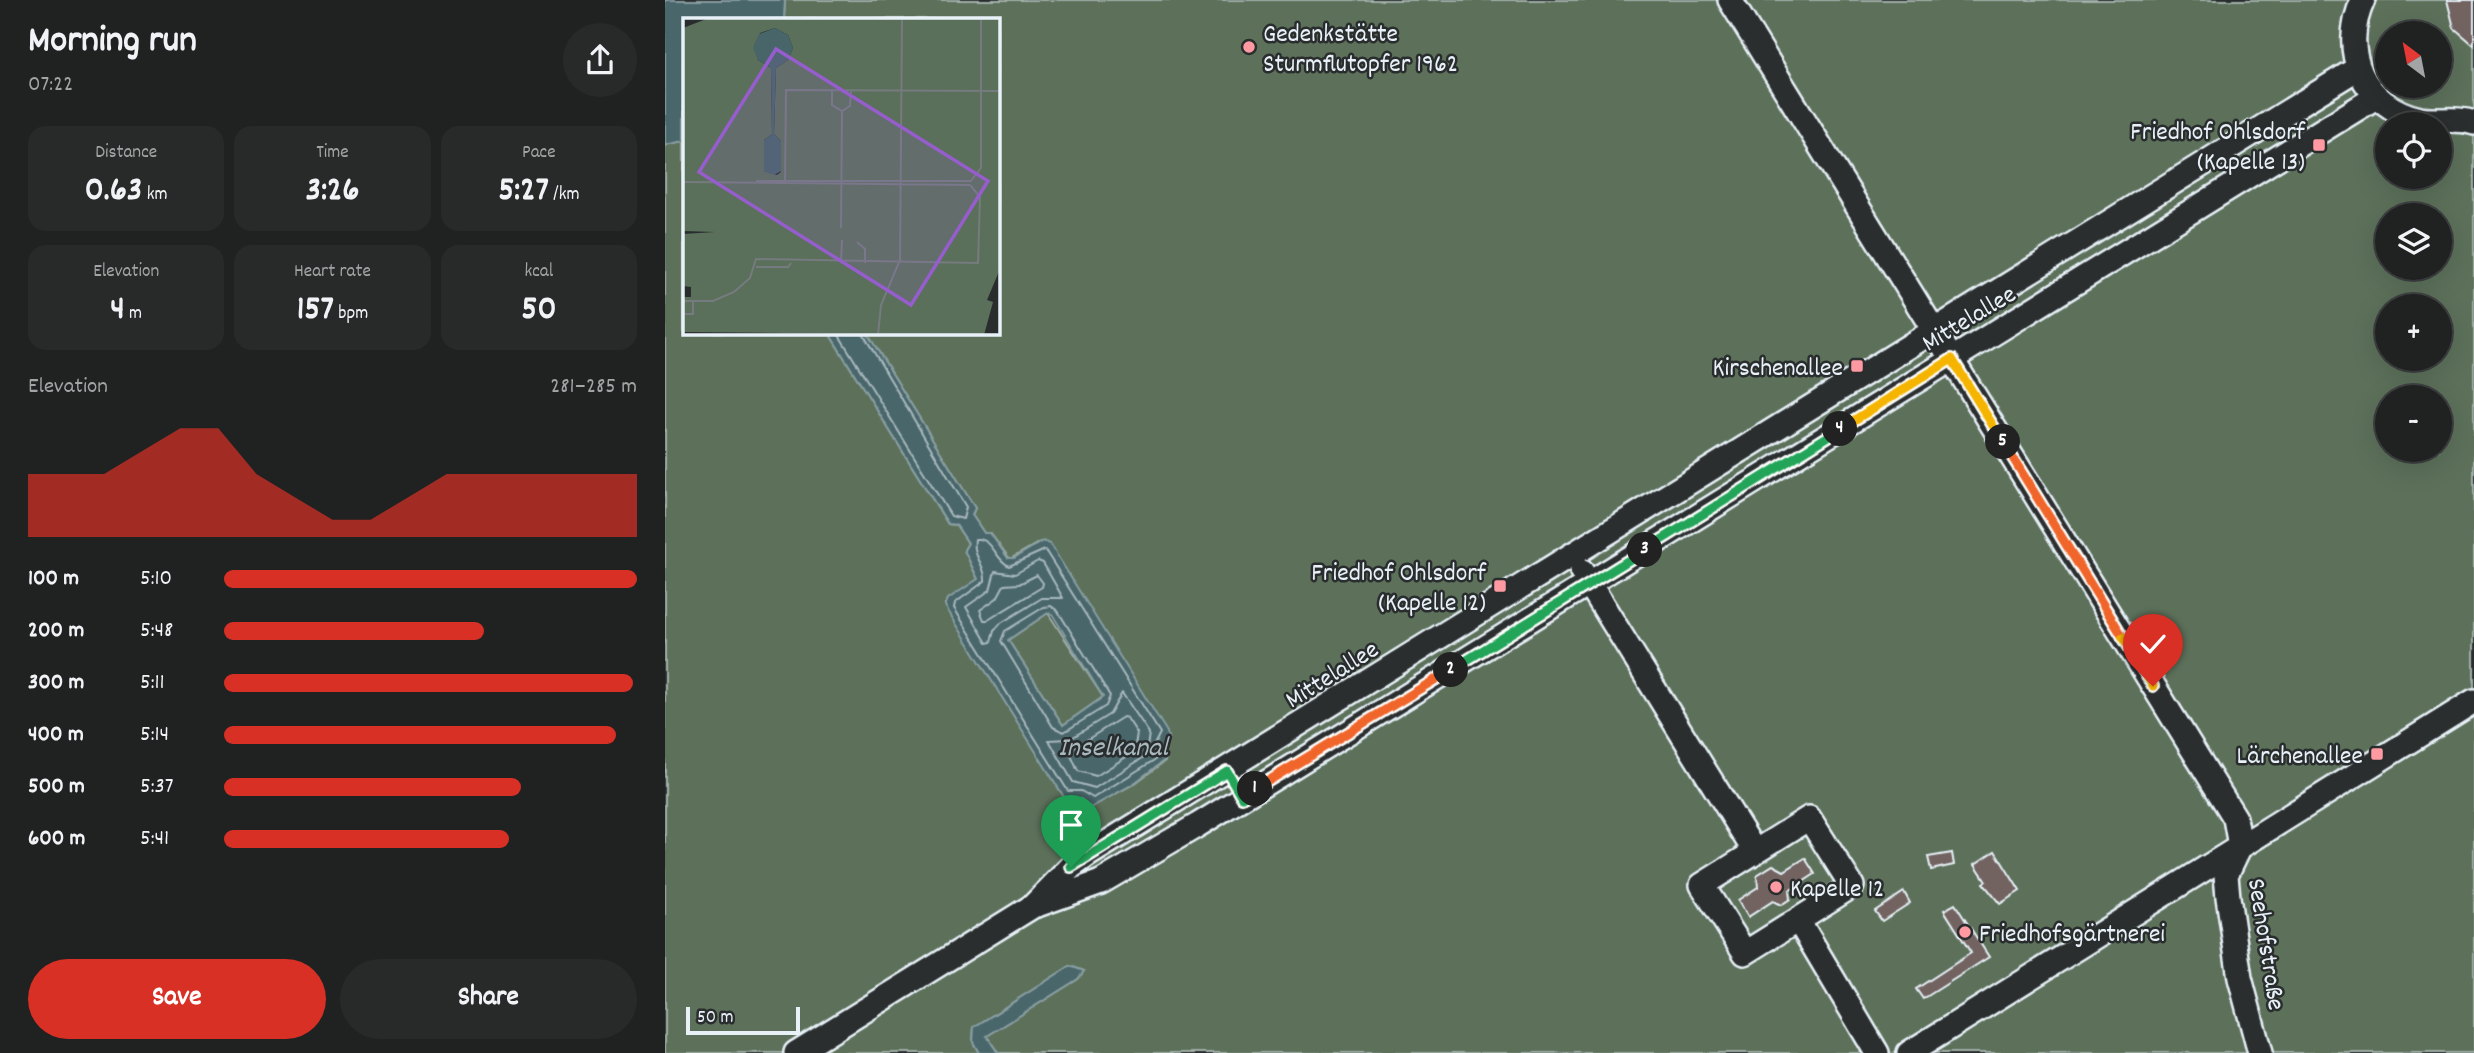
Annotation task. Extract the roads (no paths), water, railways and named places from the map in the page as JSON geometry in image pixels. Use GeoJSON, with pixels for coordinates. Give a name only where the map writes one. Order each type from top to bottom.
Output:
{"type":"FeatureCollection","features":[{"type":"Feature","properties":{"kind":"street"},"geometry":{"type":"LineString","coordinates":[[1730,0],[2235,818],[2240,846]]}},
{"type":"Feature","properties":{"kind":"street"},"geometry":{"type":"LineString","coordinates":[[2363,0],[2355,22],[2358,68],[2375,97]]}},
{"type":"Feature","properties":{"kind":"street","name":"Mittelallee"},"geometry":{"type":"LineString","coordinates":[[1033,906],[1071,867],[1089,854],[1227,771],[2358,68]]}},
{"type":"Feature","properties":{"kind":"street","name":"Mittelallee"},"geometry":{"type":"LineString","coordinates":[[796,1053],[1033,906],[1101,882],[1242,797],[2375,97]]}},
{"type":"Feature","properties":{"kind":"street"},"geometry":{"type":"LineString","coordinates":[[2377,98],[2421,119],[2474,123]]}},
{"type":"Feature","properties":{"kind":"street"},"geometry":{"type":"LineString","coordinates":[[1573,556],[1755,852]]}},
{"type":"Feature","properties":{"kind":"street"},"geometry":{"type":"LineString","coordinates":[[1909,1053],[2474,701]]}},
{"type":"Feature","properties":{"kind":"street"},"geometry":{"type":"LineString","coordinates":[[1227,771],[1242,797]]}},
{"type":"Feature","properties":{"kind":"street"},"geometry":{"type":"LineString","coordinates":[[1809,818],[1852,886],[1745,953],[1702,885],[1755,852],[1809,818]]}},
{"type":"Feature","properties":{"kind":"street","name":"Seehofstraße"},"geometry":{"type":"LineString","coordinates":[[2240,846],[2226,875],[2228,897],[2241,978],[2260,1053]]}},
{"type":"Feature","properties":{"kind":"street"},"geometry":{"type":"LineString","coordinates":[[1798,920],[1877,1053]]}},
{"type":"Feature","properties":{"kind":"water"},"geometry":{"type":"Polygon","coordinates":[[[665,0],[785,0],[784,18],[683,18],[683,141],[665,145],[665,0]]]}},
{"type":"Feature","properties":{"kind":"water","name":"Inselkanal"},"geometry":{"type":"Polygon","coordinates":[[[830,334],[868,334],[975,508],[972,515],[984,533],[990,533],[1008,558],[1014,558],[1043,541],[1050,544],[1167,732],[1168,738],[1161,749],[1166,759],[1133,784],[1090,808],[1081,799],[1068,800],[1064,797],[945,606],[948,599],[978,579],[964,550],[968,543],[956,525],[948,524],[830,334]],[[1048,613],[1008,640],[1063,725],[1103,697],[1052,614],[1048,613]]]}},
{"type":"Feature","properties":{"kind":"water"},"geometry":{"type":"Polygon","coordinates":[[[1070,966],[1084,971],[1078,979],[987,1036],[998,1053],[979,1053],[973,1042],[974,1027],[1070,966]]]}},
{"type":"Feature","properties":{"kind":"place","name":"Gedenkstätte Sturmflutopfer 1962"},"geometry":{"type":"Point","coordinates":[1249,47]}},
{"type":"Feature","properties":{"kind":"place","name":"Friedhof Ohlsdorf (Kapelle 13)"},"geometry":{"type":"Point","coordinates":[2319,145]}},
{"type":"Feature","properties":{"kind":"place","name":"Kirschenallee"},"geometry":{"type":"Point","coordinates":[1857,366]}},
{"type":"Feature","properties":{"kind":"place","name":"Friedhof Ohlsdorf (Kapelle 12)"},"geometry":{"type":"Point","coordinates":[1500,586]}},
{"type":"Feature","properties":{"kind":"place","name":"Lärchenallee"},"geometry":{"type":"Point","coordinates":[2377,754]}},
{"type":"Feature","properties":{"kind":"place","name":"Kapelle 12"},"geometry":{"type":"Point","coordinates":[1776,887]}},
{"type":"Feature","properties":{"kind":"place","name":"Friedhofsgärtnerei"},"geometry":{"type":"Point","coordinates":[1965,932]}}]}
